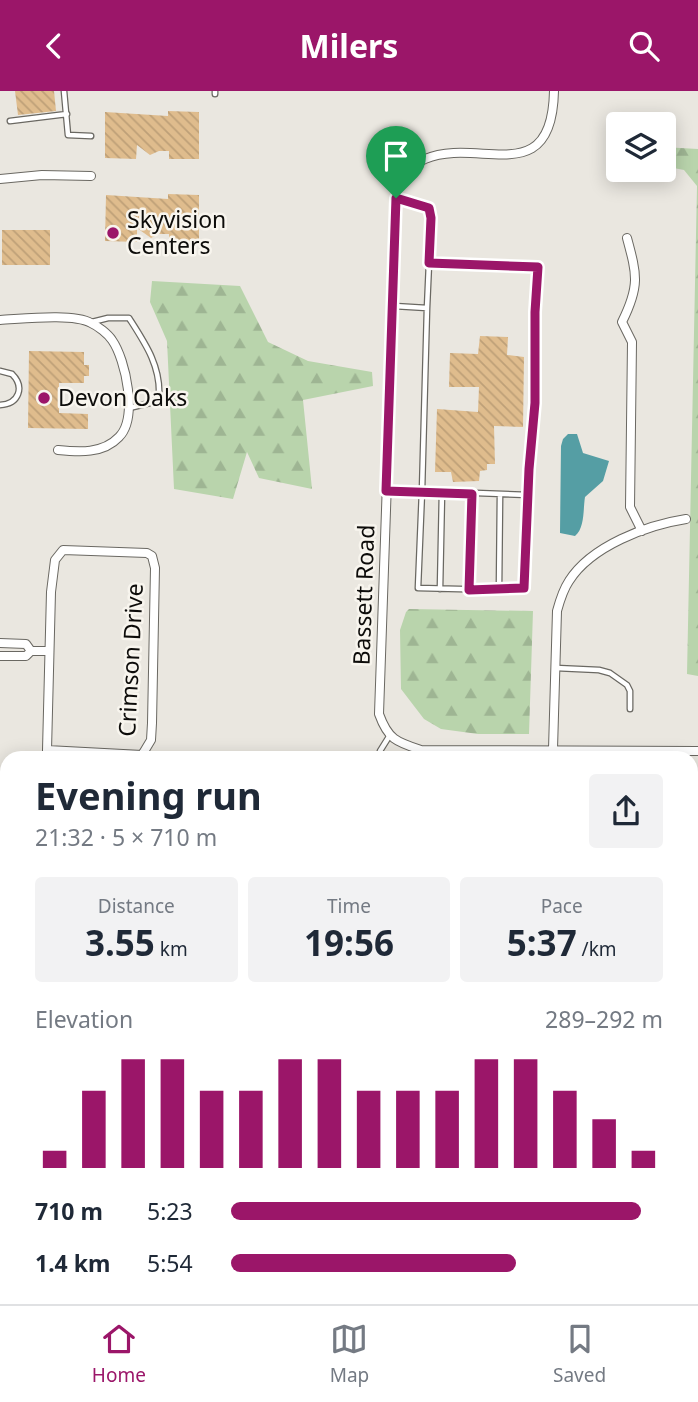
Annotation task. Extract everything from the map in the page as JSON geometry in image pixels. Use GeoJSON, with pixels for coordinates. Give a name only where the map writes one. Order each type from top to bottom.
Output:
{"type":"FeatureCollection","features":[{"type":"Feature","properties":{"kind":"street","name":"Bassett Road"},"geometry":{"type":"LineString","coordinates":[[390,735],[385,731],[379,714],[397,190],[408,171],[423,159],[440,154],[514,154],[535,148],[549,127],[554,91]]}},
{"type":"Feature","properties":{"kind":"street"},"geometry":{"type":"LineString","coordinates":[[0,179],[42,175],[91,176]]}},
{"type":"Feature","properties":{"kind":"street"},"geometry":{"type":"LineString","coordinates":[[627,238],[637,273],[632,303],[622,322],[632,342],[629,507],[642,531]]}},
{"type":"Feature","properties":{"kind":"street"},"geometry":{"type":"LineString","coordinates":[[0,320],[57,318],[91,323],[111,337],[119,353],[125,367],[128,408],[125,428],[118,438],[99,450],[58,450]]}},
{"type":"Feature","properties":{"kind":"street"},"geometry":{"type":"LineString","coordinates":[[553,749],[557,611],[563,590],[588,559],[601,550],[666,522],[686,519]]}},
{"type":"Feature","properties":{"kind":"street","name":"Crimson Drive"},"geometry":{"type":"LineString","coordinates":[[49,651],[51,592],[55,560],[60,553],[64,550],[147,553],[152,556],[155,568],[153,697],[149,745],[145,751]]}},
{"type":"Feature","properties":{"kind":"street"},"geometry":{"type":"LineString","coordinates":[[0,643],[26,644],[31,650],[49,651],[47,751]]}},
{"type":"Feature","properties":{"kind":"street"},"geometry":{"type":"LineString","coordinates":[[0,656],[26,656],[31,650]]}},
{"type":"Feature","properties":{"kind":"street"},"geometry":{"type":"LineString","coordinates":[[390,735],[398,743],[421,750],[698,751]]}},
{"type":"Feature","properties":{"kind":"lane"},"geometry":{"type":"LineString","coordinates":[[64,91],[68,135],[91,136]]}},
{"type":"Feature","properties":{"kind":"lane"},"geometry":{"type":"LineString","coordinates":[[10,121],[67,114]]}},
{"type":"Feature","properties":{"kind":"lane"},"geometry":{"type":"LineString","coordinates":[[396,198],[429,208],[431,218],[429,263],[427,308],[418,588],[524,588],[535,403],[538,267],[429,263]]}},
{"type":"Feature","properties":{"kind":"lane"},"geometry":{"type":"LineString","coordinates":[[393,306],[427,308]]}},
{"type":"Feature","properties":{"kind":"lane"},"geometry":{"type":"LineString","coordinates":[[91,323],[107,318],[128,318],[153,358],[160,383],[159,397],[149,403],[128,408]]}},
{"type":"Feature","properties":{"kind":"lane"},"geometry":{"type":"LineString","coordinates":[[0,371],[12,373],[20,388],[19,394],[12,402],[0,405]]}},
{"type":"Feature","properties":{"kind":"lane"},"geometry":{"type":"LineString","coordinates":[[386,491],[528,495]]}},
{"type":"Feature","properties":{"kind":"lane"},"geometry":{"type":"LineString","coordinates":[[440,589],[442,492]]}},
{"type":"Feature","properties":{"kind":"lane"},"geometry":{"type":"LineString","coordinates":[[469,590],[472,494]]}},
{"type":"Feature","properties":{"kind":"lane"},"geometry":{"type":"LineString","coordinates":[[499,590],[500,495]]}},
{"type":"Feature","properties":{"kind":"lane"},"geometry":{"type":"LineString","coordinates":[[555,668],[610,673],[627,685],[630,691],[630,709]]}},
{"type":"Feature","properties":{"kind":"lane"},"geometry":{"type":"LineString","coordinates":[[380,751],[390,735]]}},
{"type":"Feature","properties":{"kind":"green space"},"geometry":{"type":"Polygon","coordinates":[[[676,148],[698,149],[698,676],[687,674],[697,186],[684,170],[676,168],[676,148]]]}},
{"type":"Feature","properties":{"kind":"green space"},"geometry":{"type":"Polygon","coordinates":[[[152,281],[240,286],[268,342],[308,361],[372,372],[373,386],[303,400],[312,489],[259,478],[247,452],[233,499],[174,489],[167,341],[150,302],[152,281]]]}},
{"type":"Feature","properties":{"kind":"green space"},"geometry":{"type":"Polygon","coordinates":[[[409,609],[533,611],[529,734],[478,734],[441,729],[424,719],[401,689],[400,630],[409,609]]]}},
{"type":"Feature","properties":{"kind":"water"},"geometry":{"type":"Polygon","coordinates":[[[568,434],[577,434],[583,453],[609,461],[603,481],[585,497],[582,523],[575,536],[560,533],[561,446],[568,434]]]}},
{"type":"Feature","properties":{"kind":"building"},"geometry":{"type":"Polygon","coordinates":[[[15,91],[54,91],[56,111],[18,115],[15,91]]]}},
{"type":"Feature","properties":{"kind":"building"},"geometry":{"type":"Polygon","coordinates":[[[168,111],[199,112],[199,159],[169,159],[169,151],[150,155],[137,145],[136,159],[105,158],[105,112],[168,116],[168,111]]]}},
{"type":"Feature","properties":{"kind":"building"},"geometry":{"type":"Polygon","coordinates":[[[168,194],[199,195],[199,242],[169,242],[169,234],[159,234],[151,238],[137,228],[137,242],[105,241],[106,195],[168,199],[168,194]]]}},
{"type":"Feature","properties":{"kind":"building"},"geometry":{"type":"Polygon","coordinates":[[[2,230],[50,230],[50,265],[2,265],[2,230]]]}},
{"type":"Feature","properties":{"kind":"building"},"geometry":{"type":"Polygon","coordinates":[[[480,336],[508,337],[507,355],[524,357],[523,427],[494,426],[495,464],[487,464],[487,470],[480,471],[479,481],[453,482],[451,472],[435,472],[437,409],[478,412],[479,387],[449,387],[450,353],[478,354],[480,336]]]}},
{"type":"Feature","properties":{"kind":"building","name":"Devon Oaks"},"geometry":{"type":"Polygon","coordinates":[[[29,351],[84,352],[84,365],[89,365],[89,376],[84,376],[84,383],[59,383],[59,413],[88,414],[88,429],[28,428],[29,351]]]}},
{"type":"Feature","properties":{"kind":"place","name":"Skyvision Centers"},"geometry":{"type":"Point","coordinates":[113,233]}},
{"type":"Feature","properties":{"kind":"place","name":"Devon Oaks"},"geometry":{"type":"Point","coordinates":[44,398]}},
{"type":"Feature","properties":{"kind":"route"},"geometry":{"type":"LineString","coordinates":[[396,198],[429,208],[429,263],[538,267],[535,403],[524,588],[469,590],[472,494],[386,491],[396,198]]}}]}
